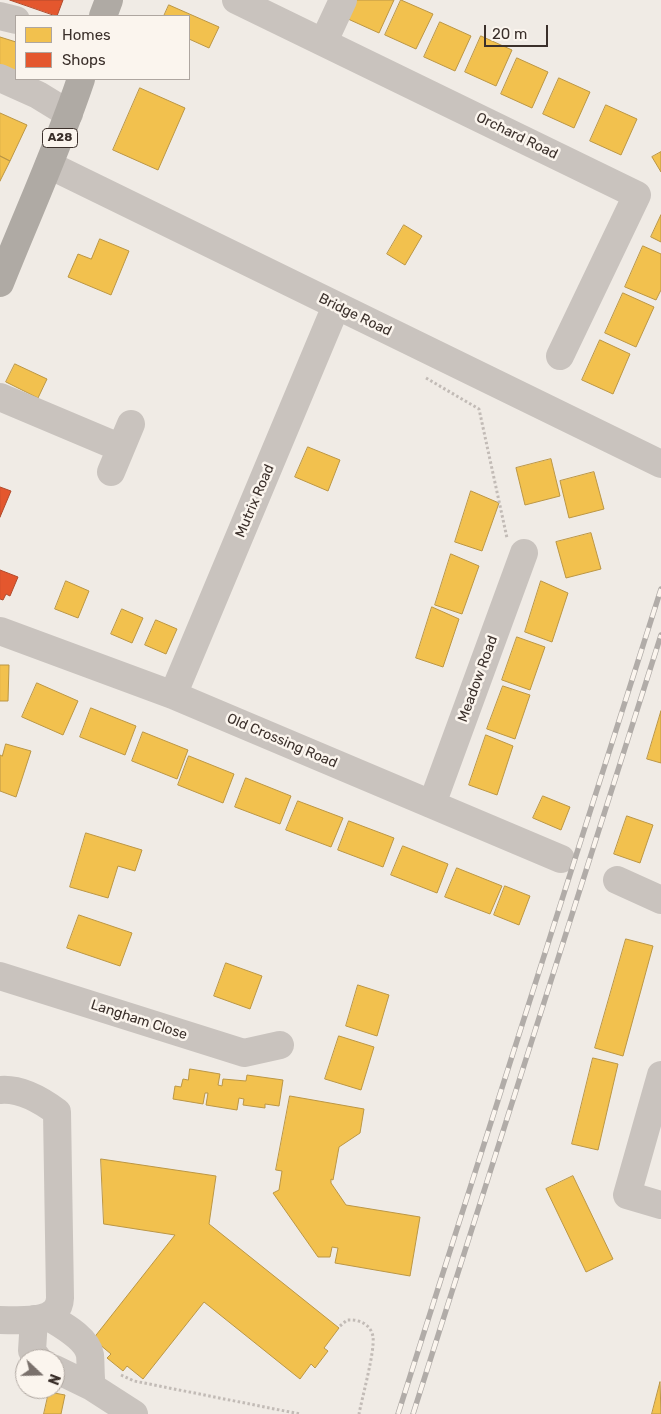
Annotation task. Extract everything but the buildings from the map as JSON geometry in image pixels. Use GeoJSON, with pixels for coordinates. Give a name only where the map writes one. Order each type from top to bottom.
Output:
{"type":"FeatureCollection","features":[{"type":"Feature","properties":{"kind":"highway"},"geometry":{"type":"LineString","coordinates":[[103,15],[109,0]]}},
{"type":"Feature","properties":{"kind":"highway","name":"A28"},"geometry":{"type":"LineString","coordinates":[[0,283],[34,196],[49,165],[81,80]]}},
{"type":"Feature","properties":{"kind":"highway","name":"A28"},"geometry":{"type":"LineString","coordinates":[[0,242],[34,196]]}},
{"type":"Feature","properties":{"kind":"street","name":"Orchard Road"},"geometry":{"type":"LineString","coordinates":[[236,0],[324,41],[637,195],[560,356]]}},
{"type":"Feature","properties":{"kind":"street"},"geometry":{"type":"LineString","coordinates":[[324,41],[343,0]]}},
{"type":"Feature","properties":{"kind":"street"},"geometry":{"type":"LineString","coordinates":[[0,16],[15,20]]}},
{"type":"Feature","properties":{"kind":"street"},"geometry":{"type":"LineString","coordinates":[[0,78],[38,95],[69,114]]}},
{"type":"Feature","properties":{"kind":"street","name":"Bridge Road"},"geometry":{"type":"LineString","coordinates":[[49,165],[661,464]]}},
{"type":"Feature","properties":{"kind":"street","name":"Mutrix Road"},"geometry":{"type":"LineString","coordinates":[[173,695],[336,306]]}},
{"type":"Feature","properties":{"kind":"street"},"geometry":{"type":"LineString","coordinates":[[0,397],[121,448]]}},
{"type":"Feature","properties":{"kind":"street","name":"Meadow Road"},"geometry":{"type":"LineString","coordinates":[[432,804],[524,553]]}},
{"type":"Feature","properties":{"kind":"street","name":"Old Crossing Road"},"geometry":{"type":"LineString","coordinates":[[0,631],[173,695],[561,859]]}},
{"type":"Feature","properties":{"kind":"street"},"geometry":{"type":"LineString","coordinates":[[617,880],[661,900]]}},
{"type":"Feature","properties":{"kind":"street","name":"Langham Close"},"geometry":{"type":"LineString","coordinates":[[0,976],[244,1053],[280,1045]]}},
{"type":"Feature","properties":{"kind":"street"},"geometry":{"type":"LineString","coordinates":[[661,1074],[628,1195],[661,1205]]}},
{"type":"Feature","properties":{"kind":"street"},"geometry":{"type":"LineString","coordinates":[[0,1090],[9,1089],[40,1099],[57,1112],[60,1304],[55,1313],[41,1318],[0,1320]]}},
{"type":"Feature","properties":{"kind":"street"},"geometry":{"type":"LineString","coordinates":[[41,1318],[63,1325],[85,1344],[90,1359],[92,1387]]}},
{"type":"Feature","properties":{"kind":"street"},"geometry":{"type":"LineString","coordinates":[[33,1349],[41,1318]]}},
{"type":"Feature","properties":{"kind":"street"},"geometry":{"type":"LineString","coordinates":[[65,1374],[92,1387],[134,1414]]}},
{"type":"Feature","properties":{"kind":"path"},"geometry":{"type":"LineString","coordinates":[[421,376],[479,409],[508,545],[524,553]]}},
{"type":"Feature","properties":{"kind":"path"},"geometry":{"type":"LineString","coordinates":[[340,1326],[347,1320],[361,1321],[367,1326],[373,1338],[359,1414]]}},
{"type":"Feature","properties":{"kind":"path"},"geometry":{"type":"LineString","coordinates":[[90,1359],[134,1381],[300,1414]]}},
{"type":"Feature","properties":{"kind":"railway"},"geometry":{"type":"LineString","coordinates":[[398,1414],[661,589]]}},
{"type":"Feature","properties":{"kind":"railway"},"geometry":{"type":"LineString","coordinates":[[413,1414],[661,635]]}}]}
